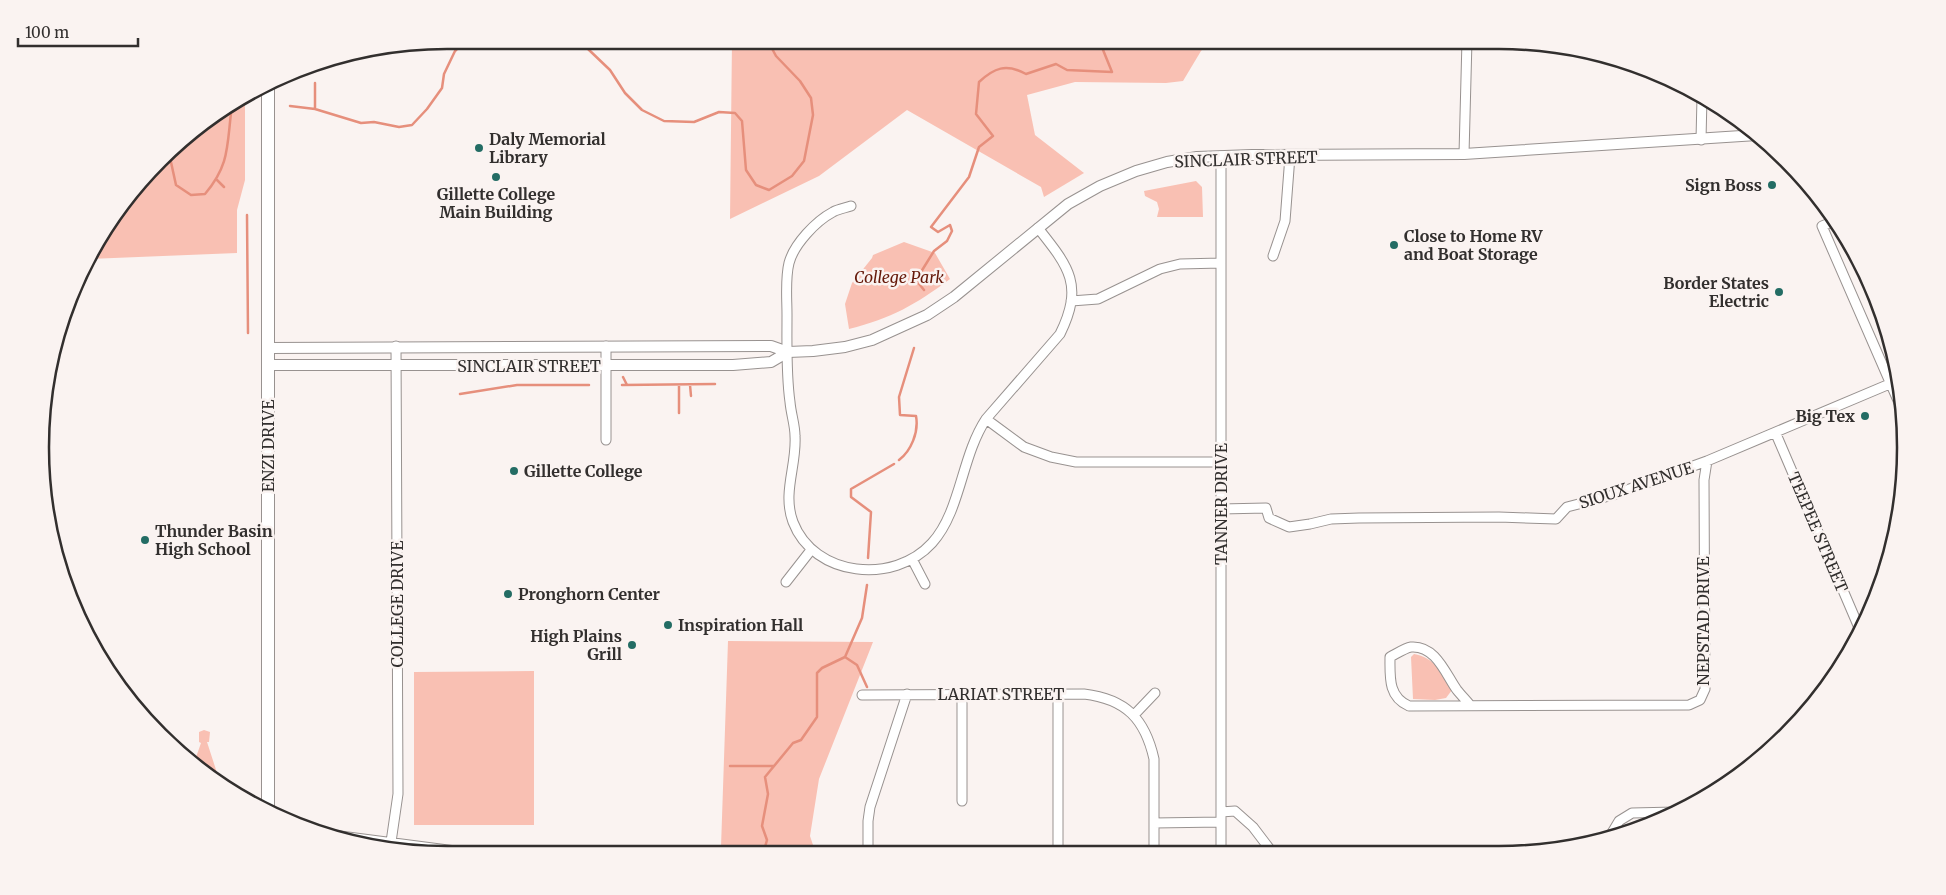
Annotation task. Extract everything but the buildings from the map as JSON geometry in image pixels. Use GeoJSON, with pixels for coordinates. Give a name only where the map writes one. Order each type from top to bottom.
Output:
{"type":"FeatureCollection","features":[{"type":"Feature","properties":{"kind":"main road","name":"ENZI DRIVE"},"geometry":{"type":"LineString","coordinates":[[268,92],[268,803]]}},
{"type":"Feature","properties":{"kind":"street"},"geometry":{"type":"LineString","coordinates":[[1464,154],[1468,49]]}},
{"type":"Feature","properties":{"kind":"street"},"geometry":{"type":"LineString","coordinates":[[1701,140],[1702,104]]}},
{"type":"Feature","properties":{"kind":"street","name":"SINCLAIR STREET"},"geometry":{"type":"LineString","coordinates":[[268,348],[771,346],[788,352],[814,351],[863,342],[927,315],[954,297],[1068,204],[1100,186],[1136,171],[1167,162],[1197,157],[1221,156],[1464,154],[1747,136]]}},
{"type":"Feature","properties":{"kind":"street","name":"TANNER DRIVE"},"geometry":{"type":"LineString","coordinates":[[1221,156],[1221,846]]}},
{"type":"Feature","properties":{"kind":"street"},"geometry":{"type":"LineString","coordinates":[[1273,256],[1285,221],[1290,156]]}},
{"type":"Feature","properties":{"kind":"street"},"geometry":{"type":"LineString","coordinates":[[851,206],[832,212],[809,231],[799,242],[789,261],[787,280],[788,352],[790,401],[796,453],[790,483],[789,502],[793,522],[811,550],[838,566],[858,570],[883,569],[897,566],[931,544],[944,527],[952,509],[969,451],[978,432],[986,419],[1060,334],[1068,318],[1071,301],[1070,281],[1066,266],[1038,228]]}},
{"type":"Feature","properties":{"kind":"street"},"geometry":{"type":"LineString","coordinates":[[1828,224],[1822,226],[1890,372]]}},
{"type":"Feature","properties":{"kind":"street"},"geometry":{"type":"LineString","coordinates":[[1071,301],[1098,300],[1160,269],[1180,264],[1221,263]]}},
{"type":"Feature","properties":{"kind":"street","name":"COLLEGE DRIVE"},"geometry":{"type":"LineString","coordinates":[[391,842],[398,794],[396,346]]}},
{"type":"Feature","properties":{"kind":"street"},"geometry":{"type":"LineString","coordinates":[[606,346],[606,440]]}},
{"type":"Feature","properties":{"kind":"street","name":"SINCLAIR STREET"},"geometry":{"type":"LineString","coordinates":[[268,365],[733,365],[771,362],[788,352]]}},
{"type":"Feature","properties":{"kind":"street","name":"SIOUX AVENUE"},"geometry":{"type":"LineString","coordinates":[[1221,508],[1266,508],[1270,518],[1288,527],[1331,519],[1359,518],[1499,517],[1556,519],[1567,507],[1613,495],[1707,462],[1892,383]]}},
{"type":"Feature","properties":{"kind":"street"},"geometry":{"type":"LineString","coordinates":[[986,419],[1024,447],[1051,457],[1076,462],[1221,462]]}},
{"type":"Feature","properties":{"kind":"street","name":"TEEPEE STREET"},"geometry":{"type":"LineString","coordinates":[[1776,434],[1857,622]]}},
{"type":"Feature","properties":{"kind":"street","name":"NEPSTAD DRIVE"},"geometry":{"type":"LineString","coordinates":[[1470,705],[1457,690],[1443,666],[1431,654],[1421,648],[1410,647],[1390,657],[1392,692],[1400,702],[1409,706],[1689,705],[1700,700],[1705,688],[1704,480],[1707,462]]}},
{"type":"Feature","properties":{"kind":"street"},"geometry":{"type":"LineString","coordinates":[[786,582],[811,550]]}},
{"type":"Feature","properties":{"kind":"street"},"geometry":{"type":"LineString","coordinates":[[912,558],[925,584]]}},
{"type":"Feature","properties":{"kind":"street","name":"LARIAT STREET"},"geometry":{"type":"LineString","coordinates":[[862,694],[1058,694],[1102,696],[1118,703],[1134,715]]}},
{"type":"Feature","properties":{"kind":"street"},"geometry":{"type":"LineString","coordinates":[[868,846],[870,807],[907,694]]}},
{"type":"Feature","properties":{"kind":"street"},"geometry":{"type":"LineString","coordinates":[[962,694],[962,801]]}},
{"type":"Feature","properties":{"kind":"street"},"geometry":{"type":"LineString","coordinates":[[1058,694],[1058,846]]}},
{"type":"Feature","properties":{"kind":"street"},"geometry":{"type":"LineString","coordinates":[[1154,846],[1154,759],[1143,728],[1134,715],[1155,694]]}},
{"type":"Feature","properties":{"kind":"street"},"geometry":{"type":"LineString","coordinates":[[1221,812],[1235,811],[1253,828],[1267,846]]}},
{"type":"Feature","properties":{"kind":"street"},"geometry":{"type":"LineString","coordinates":[[1615,829],[1620,821],[1632,813],[1659,812]]}},
{"type":"Feature","properties":{"kind":"street"},"geometry":{"type":"LineString","coordinates":[[1154,823],[1221,822]]}},
{"type":"Feature","properties":{"kind":"street"},"geometry":{"type":"LineString","coordinates":[[382,841],[403,844]]}},
{"type":"Feature","properties":{"kind":"green space"},"geometry":{"type":"Polygon","coordinates":[[[732,49],[1203,49],[1183,81],[1166,83],[1075,82],[1027,95],[1035,135],[1084,173],[1044,197],[1041,187],[907,110],[819,176],[730,219],[732,49]]]}},
{"type":"Feature","properties":{"kind":"green space"},"geometry":{"type":"Polygon","coordinates":[[[245,104],[245,180],[237,210],[237,253],[96,259],[131,205],[166,166],[205,131],[245,104]]]}},
{"type":"Feature","properties":{"kind":"green space"},"geometry":{"type":"Polygon","coordinates":[[[1196,181],[1202,187],[1203,217],[1157,217],[1159,209],[1157,202],[1145,196],[1144,191],[1196,181]]]}},
{"type":"Feature","properties":{"kind":"green space","name":"College Park"},"geometry":{"type":"Polygon","coordinates":[[[904,242],[935,253],[950,279],[902,310],[849,329],[845,304],[852,283],[873,255],[904,242]]]}},
{"type":"Feature","properties":{"kind":"green space"},"geometry":{"type":"Polygon","coordinates":[[[728,641],[873,642],[819,779],[810,836],[813,846],[721,846],[728,641]]]}},
{"type":"Feature","properties":{"kind":"green space"},"geometry":{"type":"Polygon","coordinates":[[[1414,654],[1432,662],[1441,672],[1452,690],[1446,698],[1435,700],[1413,699],[1411,657],[1414,654]]]}},
{"type":"Feature","properties":{"kind":"green space"},"geometry":{"type":"Polygon","coordinates":[[[534,671],[534,825],[414,825],[414,672],[534,671]]]}},
{"type":"Feature","properties":{"kind":"green space"},"geometry":{"type":"Polygon","coordinates":[[[204,730],[210,732],[209,742],[207,742],[217,772],[196,757],[201,743],[199,742],[199,732],[204,730]]]}},
{"type":"Feature","properties":{"kind":"waterway"},"geometry":{"type":"LineString","coordinates":[[290,106],[315,109],[361,123],[374,122],[399,127],[412,125],[427,109],[442,88],[444,74],[457,49]]}},
{"type":"Feature","properties":{"kind":"waterway"},"geometry":{"type":"LineString","coordinates":[[588,49],[610,70],[625,93],[642,110],[664,121],[694,122],[719,112],[735,113],[742,121],[746,170],[756,185],[769,190],[792,176],[804,161],[813,115],[811,98],[800,81],[776,56],[772,49]]}},
{"type":"Feature","properties":{"kind":"waterway"},"geometry":{"type":"LineString","coordinates":[[924,290],[916,280],[934,251],[947,241],[952,231],[950,225],[938,232],[931,227],[969,177],[979,147],[993,136],[976,114],[979,82],[995,70],[1006,68],[1026,74],[1056,64],[1067,70],[1112,72],[1103,49]]}},
{"type":"Feature","properties":{"kind":"waterway"},"geometry":{"type":"LineString","coordinates":[[315,83],[315,109]]}},
{"type":"Feature","properties":{"kind":"waterway"},"geometry":{"type":"LineString","coordinates":[[171,161],[176,185],[191,195],[205,194],[213,184],[223,165],[231,113],[233,112]]}},
{"type":"Feature","properties":{"kind":"waterway"},"geometry":{"type":"LineString","coordinates":[[217,180],[224,187]]}},
{"type":"Feature","properties":{"kind":"waterway"},"geometry":{"type":"LineString","coordinates":[[247,215],[248,333]]}},
{"type":"Feature","properties":{"kind":"waterway"},"geometry":{"type":"LineString","coordinates":[[899,460],[907,452],[913,441],[917,422],[916,416],[900,415],[899,397],[914,348]]}},
{"type":"Feature","properties":{"kind":"waterway"},"geometry":{"type":"LineString","coordinates":[[623,377],[627,385]]}},
{"type":"Feature","properties":{"kind":"waterway"},"geometry":{"type":"LineString","coordinates":[[622,385],[715,384]]}},
{"type":"Feature","properties":{"kind":"waterway"},"geometry":{"type":"LineString","coordinates":[[460,394],[517,385],[589,385]]}},
{"type":"Feature","properties":{"kind":"waterway"},"geometry":{"type":"LineString","coordinates":[[679,385],[679,413]]}},
{"type":"Feature","properties":{"kind":"waterway"},"geometry":{"type":"LineString","coordinates":[[690,385],[691,396]]}},
{"type":"Feature","properties":{"kind":"waterway"},"geometry":{"type":"LineString","coordinates":[[868,558],[871,512],[851,497],[851,489],[894,464]]}},
{"type":"Feature","properties":{"kind":"waterway"},"geometry":{"type":"LineString","coordinates":[[765,846],[767,840],[762,826],[768,794],[765,777],[793,743],[801,740],[817,717],[817,673],[822,668],[845,657],[862,618],[867,585]]}},
{"type":"Feature","properties":{"kind":"waterway"},"geometry":{"type":"LineString","coordinates":[[845,657],[857,665],[867,687]]}},
{"type":"Feature","properties":{"kind":"waterway"},"geometry":{"type":"LineString","coordinates":[[730,766],[773,766]]}},
{"type":"Feature","properties":{"kind":"place","name":"Daly Memorial Library"},"geometry":{"type":"Point","coordinates":[479,148]}},
{"type":"Feature","properties":{"kind":"place","name":"Gillette College Main Building"},"geometry":{"type":"Point","coordinates":[496,177]}},
{"type":"Feature","properties":{"kind":"place","name":"Sign Boss"},"geometry":{"type":"Point","coordinates":[1772,185]}},
{"type":"Feature","properties":{"kind":"place","name":"Close to Home RV and Boat Storage"},"geometry":{"type":"Point","coordinates":[1394,245]}},
{"type":"Feature","properties":{"kind":"place","name":"Border States Electric"},"geometry":{"type":"Point","coordinates":[1779,292]}},
{"type":"Feature","properties":{"kind":"place","name":"Big Tex"},"geometry":{"type":"Point","coordinates":[1865,416]}},
{"type":"Feature","properties":{"kind":"place","name":"Gillette College"},"geometry":{"type":"Point","coordinates":[514,471]}},
{"type":"Feature","properties":{"kind":"place","name":"Thunder Basin High School"},"geometry":{"type":"Point","coordinates":[145,540]}},
{"type":"Feature","properties":{"kind":"place","name":"Pronghorn Center"},"geometry":{"type":"Point","coordinates":[508,594]}},
{"type":"Feature","properties":{"kind":"place","name":"Inspiration Hall"},"geometry":{"type":"Point","coordinates":[668,625]}},
{"type":"Feature","properties":{"kind":"place","name":"High Plains Grill"},"geometry":{"type":"Point","coordinates":[632,645]}}]}
